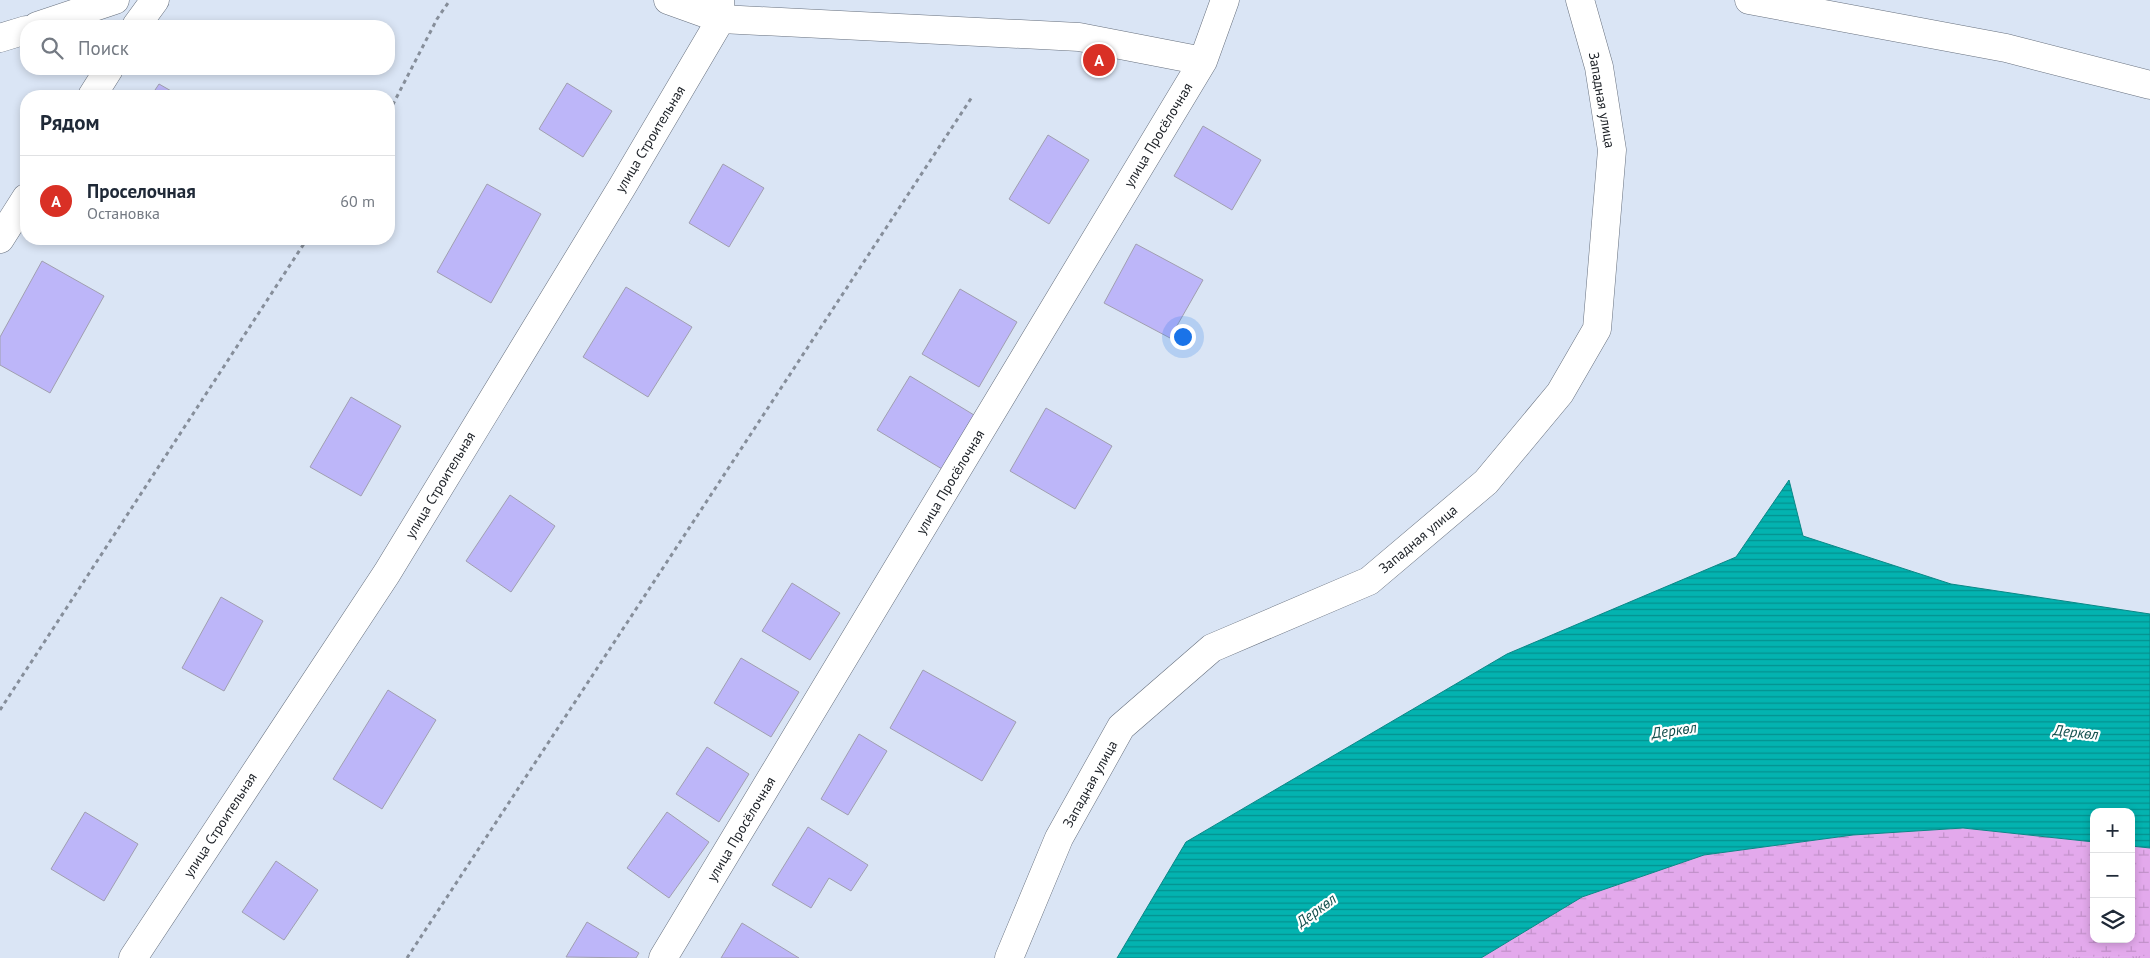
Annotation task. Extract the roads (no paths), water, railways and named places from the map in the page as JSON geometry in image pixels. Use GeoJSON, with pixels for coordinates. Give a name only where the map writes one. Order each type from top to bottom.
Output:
{"type":"FeatureCollection","features":[{"type":"Feature","properties":{"kind":"street"},"geometry":{"type":"LineString","coordinates":[[54,20],[115,0]]}},
{"type":"Feature","properties":{"kind":"street"},"geometry":{"type":"LineString","coordinates":[[140,20],[155,0]]}},
{"type":"Feature","properties":{"kind":"street"},"geometry":{"type":"LineString","coordinates":[[668,0],[721,10],[1079,37],[1203,61]]}},
{"type":"Feature","properties":{"kind":"street","name":"улица Просёлочная"},"geometry":{"type":"LineString","coordinates":[[663,958],[1203,61],[1226,0]]}},
{"type":"Feature","properties":{"kind":"street","name":"Западная улица"},"geometry":{"type":"LineString","coordinates":[[1009,958],[1059,838],[1121,727],[1212,648],[1369,581],[1486,482],[1560,393],[1597,330],[1612,150],[1599,67],[1580,0]]}},
{"type":"Feature","properties":{"kind":"street"},"geometry":{"type":"LineString","coordinates":[[1749,0],[2006,48],[2150,85]]}},
{"type":"Feature","properties":{"kind":"street","name":"улица Строительная"},"geometry":{"type":"LineString","coordinates":[[133,958],[387,573],[622,187],[721,10]]}},
{"type":"Feature","properties":{"kind":"street"},"geometry":{"type":"LineString","coordinates":[[0,38],[20,32]]}},
{"type":"Feature","properties":{"kind":"street"},"geometry":{"type":"LineString","coordinates":[[96,90],[105,75]]}},
{"type":"Feature","properties":{"kind":"street"},"geometry":{"type":"LineString","coordinates":[[0,239],[20,207]]}},
{"type":"Feature","properties":{"kind":"water","name":"Деркөл"},"geometry":{"type":"Polygon","coordinates":[[[1789,480],[1803,536],[1951,584],[2150,614],[2150,848],[2135,846],[2135,808],[2090,808],[2090,842],[1963,828],[1853,835],[1704,855],[1582,897],[1481,958],[1117,958],[1186,842],[1507,654],[1736,557],[1789,480]]]}},
{"type":"Feature","properties":{"kind":"place","name":"Проселочная"},"geometry":{"type":"Point","coordinates":[1099,60]}}]}
